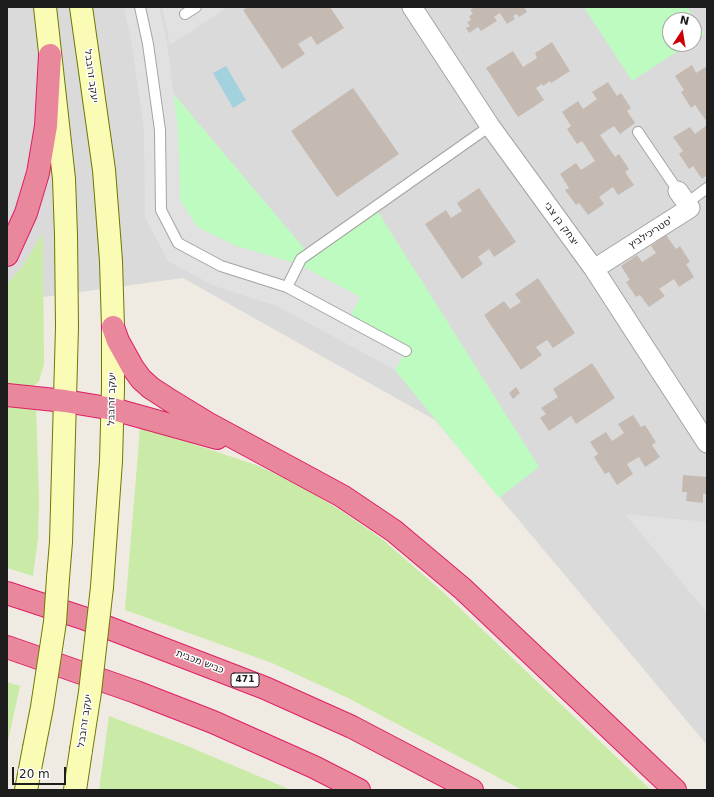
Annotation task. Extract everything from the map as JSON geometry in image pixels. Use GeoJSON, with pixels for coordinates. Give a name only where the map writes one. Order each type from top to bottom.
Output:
{"type":"FeatureCollection","features":[{"type":"Feature","properties":{"kind":"highway"},"geometry":{"type":"LineString","coordinates":[[7,255],[26,213],[38,173],[46,126],[50,55]]}},
{"type":"Feature","properties":{"kind":"highway"},"geometry":{"type":"LineString","coordinates":[[113,327],[118,341],[133,368],[141,379],[151,388],[171,402],[348,500],[369,513],[410,544],[463,589],[675,790]]}},
{"type":"Feature","properties":{"kind":"highway"},"geometry":{"type":"LineString","coordinates":[[7,395],[65,401],[113,409],[211,436],[282,464]]}},
{"type":"Feature","properties":{"kind":"highway","name":"כביש מכבית"},"geometry":{"type":"LineString","coordinates":[[7,593],[83,618],[265,688],[352,727],[472,790]]}},
{"type":"Feature","properties":{"kind":"highway"},"geometry":{"type":"LineString","coordinates":[[7,647],[122,687],[212,722],[314,767],[359,790]]}},
{"type":"Feature","properties":{"kind":"main road"},"geometry":{"type":"LineString","coordinates":[[26,790],[42,707],[55,622],[61,542],[67,327],[64,179],[45,7]]}},
{"type":"Feature","properties":{"kind":"main road","name":"יעקב זרובבל"},"geometry":{"type":"LineString","coordinates":[[75,790],[90,692],[102,587],[113,409],[111,261],[104,170],[81,7]]}},
{"type":"Feature","properties":{"kind":"street","name":"יצחק בן צבי"},"geometry":{"type":"LineString","coordinates":[[415,8],[490,126],[594,269],[707,443]]}},
{"type":"Feature","properties":{"kind":"street","name":"סטריכילביץ'"},"geometry":{"type":"LineString","coordinates":[[594,269],[690,208],[682,197]]}},
{"type":"Feature","properties":{"kind":"lane"},"geometry":{"type":"LineString","coordinates":[[140,7],[148,44],[160,130],[161,210],[178,243],[221,266],[287,287],[406,351]]}},
{"type":"Feature","properties":{"kind":"lane"},"geometry":{"type":"LineString","coordinates":[[185,14],[196,7]]}},
{"type":"Feature","properties":{"kind":"lane"},"geometry":{"type":"LineString","coordinates":[[287,287],[301,259],[490,126]]}},
{"type":"Feature","properties":{"kind":"lane"},"geometry":{"type":"LineString","coordinates":[[638,132],[682,197],[707,188]]}},
{"type":"Feature","properties":{"kind":"shaded area"},"geometry":{"type":"Polygon","coordinates":[[[7,7],[707,7],[707,745],[435,420],[183,278],[7,302],[7,7]]]}},
{"type":"Feature","properties":{"kind":"shaded area"},"geometry":{"type":"Polygon","coordinates":[[[124,7],[159,7],[167,42],[178,129],[180,200],[197,227],[236,246],[298,264],[360,297],[348,320],[406,351],[395,370],[277,306],[214,286],[168,261],[145,218],[144,130],[132,46],[124,7]]]}},
{"type":"Feature","properties":{"kind":"shaded area"},"geometry":{"type":"Polygon","coordinates":[[[162,7],[228,7],[170,45],[162,7]]]}},
{"type":"Feature","properties":{"kind":"shaded area"},"geometry":{"type":"Polygon","coordinates":[[[625,514],[707,522],[707,613],[625,514]]]}},
{"type":"Feature","properties":{"kind":"green space"},"geometry":{"type":"Polygon","coordinates":[[[584,7],[687,7],[690,12],[662,12],[662,52],[677,52],[632,81],[584,7]]]}},
{"type":"Feature","properties":{"kind":"green space"},"geometry":{"type":"Polygon","coordinates":[[[173,93],[308,253],[375,207],[539,467],[499,498],[395,370],[405,351],[347,320],[360,297],[298,264],[236,246],[197,227],[180,200],[179,161],[173,93]]]}},
{"type":"Feature","properties":{"kind":"green space"},"geometry":{"type":"Polygon","coordinates":[[[43,233],[44,364],[39,381],[33,387],[7,386],[7,284],[22,267],[43,233]]]}},
{"type":"Feature","properties":{"kind":"green space"},"geometry":{"type":"Polygon","coordinates":[[[7,404],[36,407],[39,499],[38,538],[33,576],[7,568],[7,404]]]}},
{"type":"Feature","properties":{"kind":"green space"},"geometry":{"type":"Polygon","coordinates":[[[140,428],[256,465],[297,484],[340,510],[382,539],[445,594],[651,790],[522,790],[348,698],[272,663],[125,610],[140,428]]]}},
{"type":"Feature","properties":{"kind":"green space"},"geometry":{"type":"Polygon","coordinates":[[[7,682],[20,686],[7,746],[7,682]]]}},
{"type":"Feature","properties":{"kind":"green space"},"geometry":{"type":"Polygon","coordinates":[[[109,716],[185,745],[291,790],[99,790],[109,716]]]}},
{"type":"Feature","properties":{"kind":"water"},"geometry":{"type":"Polygon","coordinates":[[[226,66],[246,100],[233,108],[213,73],[226,66]]]}},
{"type":"Feature","properties":{"kind":"building"},"geometry":{"type":"Polygon","coordinates":[[[248,7],[330,7],[344,28],[317,45],[311,36],[298,44],[305,54],[282,69],[243,10],[248,7]]]}},
{"type":"Feature","properties":{"kind":"building"},"geometry":{"type":"Polygon","coordinates":[[[474,7],[524,7],[527,12],[519,17],[517,14],[513,16],[515,19],[507,24],[500,13],[494,17],[497,21],[481,31],[478,27],[469,33],[466,28],[470,26],[467,22],[471,20],[469,16],[473,14],[470,10],[474,7]]]}},
{"type":"Feature","properties":{"kind":"building"},"geometry":{"type":"Polygon","coordinates":[[[552,42],[570,71],[551,83],[550,81],[543,86],[542,84],[536,88],[544,100],[518,117],[486,68],[513,51],[523,67],[537,58],[535,53],[552,42]]]}},
{"type":"Feature","properties":{"kind":"building"},"geometry":{"type":"Polygon","coordinates":[[[692,65],[696,73],[707,66],[707,122],[695,105],[691,108],[681,92],[684,90],[675,76],[692,65]]]}},
{"type":"Feature","properties":{"kind":"building"},"geometry":{"type":"Polygon","coordinates":[[[608,82],[617,96],[621,93],[631,108],[627,111],[635,123],[620,134],[614,126],[600,135],[615,157],[619,154],[629,169],[625,172],[634,185],[618,195],[613,187],[599,197],[604,204],[588,215],[579,203],[576,205],[565,190],[569,188],[560,174],[576,163],[581,170],[595,161],[582,141],[577,144],[567,129],[571,126],[562,112],[578,101],[583,109],[597,99],[592,92],[608,82]]]}},
{"type":"Feature","properties":{"kind":"building"},"geometry":{"type":"Polygon","coordinates":[[[353,88],[399,154],[337,197],[291,131],[353,88]]]}},
{"type":"Feature","properties":{"kind":"building"},"geometry":{"type":"Polygon","coordinates":[[[707,125],[707,175],[702,179],[693,166],[689,169],[679,154],[683,151],[673,137],[690,127],[695,134],[707,125]]]}},
{"type":"Feature","properties":{"kind":"building"},"geometry":{"type":"Polygon","coordinates":[[[479,188],[516,242],[494,257],[489,249],[478,257],[483,264],[462,279],[425,224],[446,210],[451,218],[462,211],[457,203],[479,188]]]}},
{"type":"Feature","properties":{"kind":"building"},"geometry":{"type":"Polygon","coordinates":[[[666,235],[676,249],[680,246],[690,262],[686,264],[694,277],[679,287],[674,279],[659,289],[665,296],[649,307],[640,295],[636,297],[626,282],[630,280],[621,266],[637,255],[642,262],[656,253],[651,246],[666,235]]]}},
{"type":"Feature","properties":{"kind":"building"},"geometry":{"type":"Polygon","coordinates":[[[538,278],[575,333],[553,348],[547,340],[536,347],[542,355],[521,370],[484,315],[504,301],[510,309],[521,302],[515,294],[538,278]]]}},
{"type":"Feature","properties":{"kind":"building"},"geometry":{"type":"Polygon","coordinates":[[[592,363],[615,398],[576,424],[571,416],[549,431],[540,418],[546,414],[541,408],[558,397],[553,389],[592,363]]]}},
{"type":"Feature","properties":{"kind":"building"},"geometry":{"type":"Polygon","coordinates":[[[516,387],[520,393],[513,399],[509,393],[516,387]]]}},
{"type":"Feature","properties":{"kind":"building"},"geometry":{"type":"Polygon","coordinates":[[[633,415],[641,427],[645,425],[656,442],[652,445],[660,457],[645,467],[639,457],[627,464],[633,474],[617,485],[609,472],[605,474],[594,457],[598,454],[590,442],[606,432],[612,441],[624,433],[618,424],[633,415]]]}},
{"type":"Feature","properties":{"kind":"building"},"geometry":{"type":"Polygon","coordinates":[[[683,475],[707,477],[707,494],[703,494],[703,503],[686,501],[687,492],[682,492],[683,475]]]}}]}
